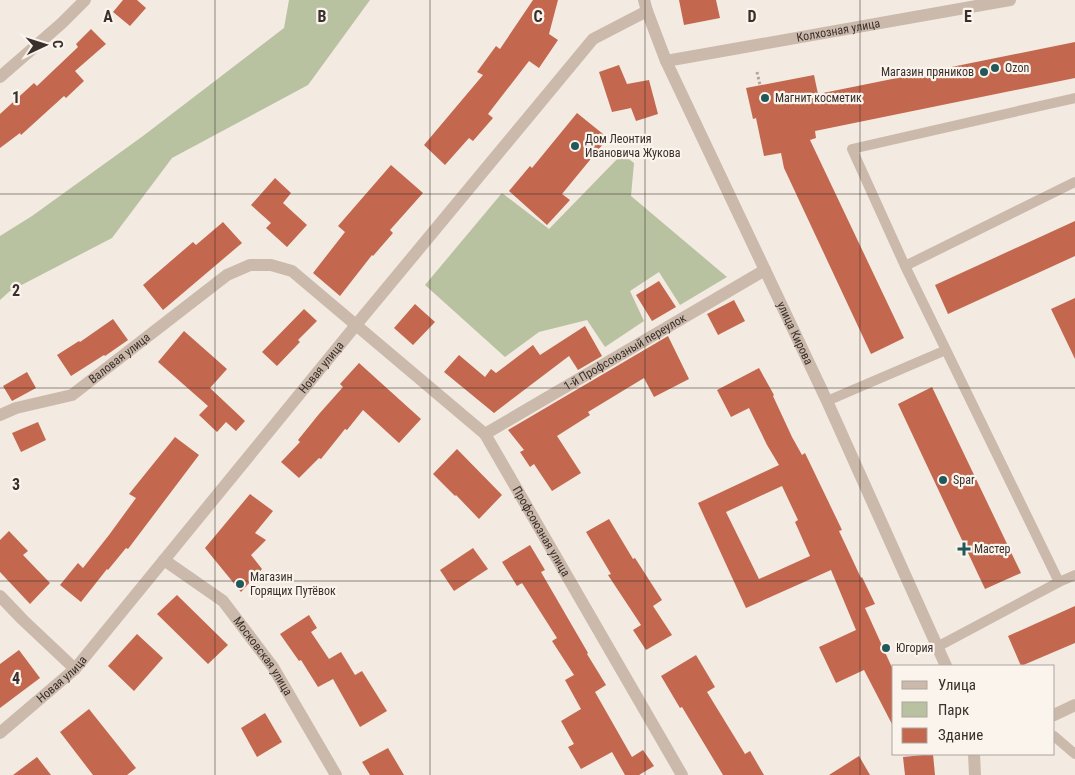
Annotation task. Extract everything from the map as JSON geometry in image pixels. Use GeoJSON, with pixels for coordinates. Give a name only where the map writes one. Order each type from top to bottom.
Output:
{"type":"FeatureCollection","features":[{"type":"Feature","properties":{"kind":"street"},"geometry":{"type":"LineString","coordinates":[[0,77],[62,23],[85,0]]}},
{"type":"Feature","properties":{"kind":"street","name":"Колхозная улица"},"geometry":{"type":"LineString","coordinates":[[666,61],[970,3],[1010,0]]}},
{"type":"Feature","properties":{"kind":"street","name":"улица Кирова"},"geometry":{"type":"LineString","coordinates":[[645,6],[666,61],[827,401],[946,665]]}},
{"type":"Feature","properties":{"kind":"street","name":"Новая улица"},"geometry":{"type":"LineString","coordinates":[[0,733],[76,669],[356,325],[593,39],[645,6]]}},
{"type":"Feature","properties":{"kind":"street","name":"Валовая улица"},"geometry":{"type":"LineString","coordinates":[[0,415],[16,408],[72,395],[227,275],[250,265],[271,265],[292,271],[356,325]]}},
{"type":"Feature","properties":{"kind":"street","name":"1-й Профсоюзный переулок"},"geometry":{"type":"LineString","coordinates":[[485,434],[766,270]]}},
{"type":"Feature","properties":{"kind":"street","name":"Профсоюзная улица"},"geometry":{"type":"LineString","coordinates":[[356,325],[485,434],[682,775]]}},
{"type":"Feature","properties":{"kind":"street","name":"Московская улица"},"geometry":{"type":"LineString","coordinates":[[164,560],[224,601],[273,667],[336,775]]}},
{"type":"Feature","properties":{"kind":"street"},"geometry":{"type":"LineString","coordinates":[[0,596],[76,669]]}},
{"type":"Feature","properties":{"kind":"street"},"geometry":{"type":"LineString","coordinates":[[1055,715],[1075,705]]}},
{"type":"Feature","properties":{"kind":"street"},"geometry":{"type":"LineString","coordinates":[[974,755],[976,775]]}},
{"type":"Feature","properties":{"kind":"lane"},"geometry":{"type":"LineString","coordinates":[[1059,582],[905,266],[852,149],[1075,98]]}},
{"type":"Feature","properties":{"kind":"lane"},"geometry":{"type":"LineString","coordinates":[[905,266],[1075,182]]}},
{"type":"Feature","properties":{"kind":"lane"},"geometry":{"type":"LineString","coordinates":[[827,401],[946,350]]}},
{"type":"Feature","properties":{"kind":"lane"},"geometry":{"type":"LineString","coordinates":[[937,647],[1075,575]]}},
{"type":"Feature","properties":{"kind":"lane"},"geometry":{"type":"LineString","coordinates":[[1055,737],[1075,754]]}},
{"type":"Feature","properties":{"kind":"path"},"geometry":{"type":"LineString","coordinates":[[757,72],[760,85]]}},
{"type":"Feature","properties":{"kind":"green space"},"geometry":{"type":"Polygon","coordinates":[[[289,0],[370,0],[308,85],[172,158],[112,238],[10,291],[0,300],[0,236],[32,216],[143,136],[284,28],[289,0]]]}},
{"type":"Feature","properties":{"kind":"green space"},"geometry":{"type":"Polygon","coordinates":[[[622,154],[634,163],[631,196],[727,277],[680,305],[659,272],[630,291],[644,321],[605,347],[587,320],[539,332],[505,357],[425,285],[502,193],[549,229],[622,154]]]}},
{"type":"Feature","properties":{"kind":"building"},"geometry":{"type":"Polygon","coordinates":[[[123,0],[137,0],[146,8],[130,26],[113,12],[123,0]]]}},
{"type":"Feature","properties":{"kind":"building"},"geometry":{"type":"Polygon","coordinates":[[[533,0],[558,0],[549,34],[558,40],[539,68],[529,61],[488,114],[493,118],[473,141],[469,138],[445,165],[424,145],[483,75],[477,72],[496,46],[500,49],[533,0]]]}},
{"type":"Feature","properties":{"kind":"building"},"geometry":{"type":"Polygon","coordinates":[[[679,0],[716,0],[720,18],[684,25],[679,0]]]}},
{"type":"Feature","properties":{"kind":"building"},"geometry":{"type":"Polygon","coordinates":[[[91,29],[106,44],[75,71],[84,81],[66,98],[64,96],[21,135],[20,133],[0,148],[0,114],[34,83],[37,86],[78,47],[76,44],[91,29]]]}},
{"type":"Feature","properties":{"kind":"building"},"geometry":{"type":"Polygon","coordinates":[[[1075,42],[1075,78],[815,131],[816,138],[810,140],[904,338],[871,354],[784,168],[781,153],[764,156],[756,118],[753,119],[746,88],[814,75],[818,94],[1075,42]]]}},
{"type":"Feature","properties":{"kind":"building"},"geometry":{"type":"Polygon","coordinates":[[[619,65],[627,84],[649,80],[658,114],[636,121],[631,108],[612,112],[599,72],[619,65]]]}},
{"type":"Feature","properties":{"kind":"building"},"geometry":{"type":"Polygon","coordinates":[[[577,113],[608,138],[562,194],[570,200],[547,225],[509,191],[530,166],[532,168],[577,113]]]}},
{"type":"Feature","properties":{"kind":"building"},"geometry":{"type":"Polygon","coordinates":[[[391,165],[423,193],[390,230],[393,233],[372,255],[340,296],[313,273],[345,232],[338,226],[391,165]]]}},
{"type":"Feature","properties":{"kind":"building"},"geometry":{"type":"Polygon","coordinates":[[[275,178],[291,193],[283,203],[307,225],[287,247],[266,228],[271,223],[251,205],[275,178]]]}},
{"type":"Feature","properties":{"kind":"building"},"geometry":{"type":"Polygon","coordinates":[[[1075,221],[1075,256],[948,314],[935,285],[1075,221]]]}},
{"type":"Feature","properties":{"kind":"building"},"geometry":{"type":"Polygon","coordinates":[[[223,222],[242,243],[163,310],[143,285],[193,242],[196,245],[223,222]]]}},
{"type":"Feature","properties":{"kind":"building"},"geometry":{"type":"Polygon","coordinates":[[[659,281],[676,307],[652,321],[636,295],[659,281]]]}},
{"type":"Feature","properties":{"kind":"building"},"geometry":{"type":"Polygon","coordinates":[[[1075,298],[1075,359],[1051,309],[1075,298]]]}},
{"type":"Feature","properties":{"kind":"building"},"geometry":{"type":"Polygon","coordinates":[[[734,300],[745,321],[718,335],[707,314],[734,300]]]}},
{"type":"Feature","properties":{"kind":"building"},"geometry":{"type":"Polygon","coordinates":[[[415,304],[435,322],[413,345],[394,328],[415,304]]]}},
{"type":"Feature","properties":{"kind":"building"},"geometry":{"type":"Polygon","coordinates":[[[304,309],[317,321],[298,340],[300,342],[277,366],[262,352],[304,309]]]}},
{"type":"Feature","properties":{"kind":"building"},"geometry":{"type":"Polygon","coordinates":[[[113,319],[128,340],[71,376],[57,355],[80,342],[113,319]]]}},
{"type":"Feature","properties":{"kind":"building"},"geometry":{"type":"Polygon","coordinates":[[[585,326],[602,356],[578,370],[569,356],[494,413],[444,372],[459,355],[485,377],[491,369],[496,373],[533,345],[540,355],[585,326]]]}},
{"type":"Feature","properties":{"kind":"building"},"geometry":{"type":"Polygon","coordinates":[[[184,331],[227,369],[210,388],[245,421],[236,431],[226,422],[217,432],[199,415],[208,406],[158,362],[184,331]]]}},
{"type":"Feature","properties":{"kind":"building"},"geometry":{"type":"Polygon","coordinates":[[[668,336],[689,379],[654,397],[644,378],[588,412],[590,415],[557,436],[581,473],[552,491],[534,464],[530,467],[520,452],[524,450],[508,430],[668,336]]]}},
{"type":"Feature","properties":{"kind":"building"},"geometry":{"type":"Polygon","coordinates":[[[359,363],[421,419],[399,443],[363,410],[321,459],[319,458],[299,478],[281,462],[300,442],[298,440],[343,387],[340,384],[359,363]]]}},
{"type":"Feature","properties":{"kind":"building"},"geometry":{"type":"Polygon","coordinates":[[[759,368],[774,395],[792,437],[802,455],[805,453],[842,530],[839,531],[875,604],[865,608],[892,668],[892,724],[864,670],[836,683],[819,647],[856,630],[831,570],[746,608],[698,503],[779,465],[749,408],[731,417],[717,390],[759,368]],[[782,486],[726,512],[759,579],[810,556],[795,522],[798,520],[782,486]]]}},
{"type":"Feature","properties":{"kind":"building"},"geometry":{"type":"Polygon","coordinates":[[[27,372],[36,388],[12,401],[3,386],[27,372]]]}},
{"type":"Feature","properties":{"kind":"building"},"geometry":{"type":"Polygon","coordinates":[[[932,387],[1021,573],[985,589],[898,404],[932,387]]]}},
{"type":"Feature","properties":{"kind":"building"},"geometry":{"type":"Polygon","coordinates":[[[38,422],[46,440],[21,452],[12,433],[38,422]]]}},
{"type":"Feature","properties":{"kind":"building"},"geometry":{"type":"Polygon","coordinates":[[[175,437],[199,455],[128,549],[126,548],[107,569],[81,602],[60,585],[78,563],[83,568],[109,535],[136,498],[129,494],[175,437]]]}},
{"type":"Feature","properties":{"kind":"building"},"geometry":{"type":"Polygon","coordinates":[[[457,449],[502,495],[479,519],[433,474],[457,449]]]}},
{"type":"Feature","properties":{"kind":"building"},"geometry":{"type":"Polygon","coordinates":[[[250,494],[273,511],[255,533],[266,540],[251,555],[262,569],[241,592],[205,548],[250,494]]]}},
{"type":"Feature","properties":{"kind":"building"},"geometry":{"type":"Polygon","coordinates":[[[609,519],[633,559],[635,558],[662,600],[653,606],[672,635],[646,650],[633,630],[641,625],[608,575],[611,574],[586,532],[609,519]]]}},
{"type":"Feature","properties":{"kind":"building"},"geometry":{"type":"Polygon","coordinates":[[[9,531],[28,551],[23,555],[50,583],[30,604],[0,572],[0,540],[9,531]]]}},
{"type":"Feature","properties":{"kind":"building"},"geometry":{"type":"Polygon","coordinates":[[[530,545],[545,570],[541,572],[606,685],[595,692],[632,757],[643,750],[654,766],[639,775],[625,775],[612,752],[581,769],[568,747],[574,744],[561,721],[581,709],[565,680],[574,675],[552,641],[557,638],[522,583],[517,586],[502,562],[530,545]]]}},
{"type":"Feature","properties":{"kind":"building"},"geometry":{"type":"Polygon","coordinates":[[[473,548],[488,569],[454,591],[440,570],[473,548]]]}},
{"type":"Feature","properties":{"kind":"building"},"geometry":{"type":"Polygon","coordinates":[[[177,595],[228,645],[208,664],[157,614],[177,595]]]}},
{"type":"Feature","properties":{"kind":"building"},"geometry":{"type":"Polygon","coordinates":[[[1075,606],[1075,643],[1021,665],[1008,636],[1075,606]]]}},
{"type":"Feature","properties":{"kind":"building"},"geometry":{"type":"Polygon","coordinates":[[[309,615],[317,628],[311,632],[329,659],[341,652],[355,675],[362,671],[387,711],[360,727],[333,679],[318,687],[301,660],[299,661],[280,634],[309,615]]]}},
{"type":"Feature","properties":{"kind":"building"},"geometry":{"type":"Polygon","coordinates":[[[137,634],[163,658],[134,691],[108,666],[137,634]]]}},
{"type":"Feature","properties":{"kind":"building"},"geometry":{"type":"Polygon","coordinates":[[[19,650],[40,678],[0,708],[0,664],[19,650]]]}},
{"type":"Feature","properties":{"kind":"building"},"geometry":{"type":"Polygon","coordinates":[[[696,655],[715,687],[707,692],[745,754],[750,751],[764,775],[723,775],[661,676],[696,655]]]}},
{"type":"Feature","properties":{"kind":"building"},"geometry":{"type":"Polygon","coordinates":[[[89,709],[136,768],[127,775],[93,775],[60,732],[89,709]]]}},
{"type":"Feature","properties":{"kind":"building"},"geometry":{"type":"Polygon","coordinates":[[[265,713],[282,742],[257,757],[241,728],[265,713]]]}},
{"type":"Feature","properties":{"kind":"building"},"geometry":{"type":"Polygon","coordinates":[[[388,748],[404,775],[370,775],[362,762],[388,748]]]}},
{"type":"Feature","properties":{"kind":"building"},"geometry":{"type":"Polygon","coordinates":[[[933,755],[935,775],[905,775],[903,757],[933,755]]]}},
{"type":"Feature","properties":{"kind":"building"},"geometry":{"type":"Polygon","coordinates":[[[859,756],[870,775],[829,775],[859,756]]]}},
{"type":"Feature","properties":{"kind":"building"},"geometry":{"type":"Polygon","coordinates":[[[37,757],[51,775],[13,775],[37,757]]]}},
{"type":"Feature","properties":{"kind":"place","name":"Ozon"},"geometry":{"type":"Point","coordinates":[995,68]}},
{"type":"Feature","properties":{"kind":"place","name":"Магазин пряников"},"geometry":{"type":"Point","coordinates":[984,72]}},
{"type":"Feature","properties":{"kind":"place","name":"Магнит косметик"},"geometry":{"type":"Point","coordinates":[765,98]}},
{"type":"Feature","properties":{"kind":"place","name":"Дом Леонтия Ивановича Жукова"},"geometry":{"type":"Point","coordinates":[575,146]}},
{"type":"Feature","properties":{"kind":"place","name":"Spar"},"geometry":{"type":"Point","coordinates":[943,480]}},
{"type":"Feature","properties":{"kind":"place","name":"Мастер"},"geometry":{"type":"Point","coordinates":[964,549]}},
{"type":"Feature","properties":{"kind":"place","name":"Магазин Горящих Путёвок"},"geometry":{"type":"Point","coordinates":[240,584]}},
{"type":"Feature","properties":{"kind":"place","name":"Югория"},"geometry":{"type":"Point","coordinates":[886,648]}}]}
